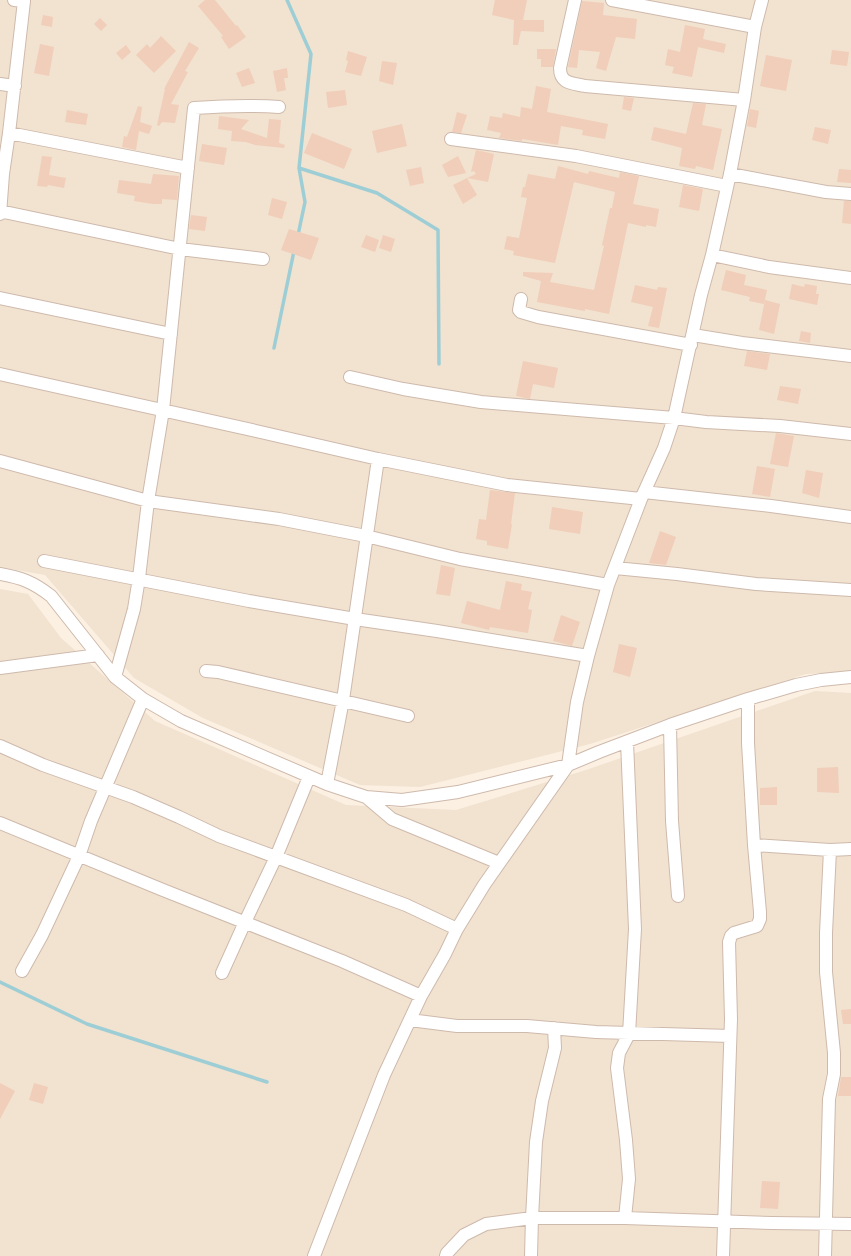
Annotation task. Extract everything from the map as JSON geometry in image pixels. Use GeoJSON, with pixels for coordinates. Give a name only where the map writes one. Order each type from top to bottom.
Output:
{"type":"FeatureCollection","features":[{"type":"Feature","properties":{"kind":"street"},"geometry":{"type":"LineString","coordinates":[[0,214],[1,174],[9,133],[15,86],[21,0]]}},
{"type":"Feature","properties":{"kind":"street"},"geometry":{"type":"LineString","coordinates":[[575,0],[560,68],[560,76],[569,83],[585,86],[744,100]]}},
{"type":"Feature","properties":{"kind":"street"},"geometry":{"type":"LineString","coordinates":[[612,0],[755,27]]}},
{"type":"Feature","properties":{"kind":"street"},"geometry":{"type":"LineString","coordinates":[[314,1256],[384,1075],[421,996],[445,954],[457,929],[499,863],[568,765],[577,702],[608,585],[643,495],[664,448],[674,418],[730,174],[744,100],[755,27],[762,0]]}},
{"type":"Feature","properties":{"kind":"street"},"geometry":{"type":"LineString","coordinates":[[0,84],[15,86]]}},
{"type":"Feature","properties":{"kind":"street"},"geometry":{"type":"LineString","coordinates":[[115,677],[134,609],[148,501],[163,410],[194,108],[234,106],[279,107]]}},
{"type":"Feature","properties":{"kind":"street"},"geometry":{"type":"LineString","coordinates":[[9,133],[188,168]]}},
{"type":"Feature","properties":{"kind":"street"},"geometry":{"type":"LineString","coordinates":[[451,139],[576,156],[727,186]]}},
{"type":"Feature","properties":{"kind":"street"},"geometry":{"type":"LineString","coordinates":[[730,174],[826,192],[851,194]]}},
{"type":"Feature","properties":{"kind":"street"},"geometry":{"type":"LineString","coordinates":[[0,211],[180,249],[263,259]]}},
{"type":"Feature","properties":{"kind":"street"},"geometry":{"type":"LineString","coordinates":[[712,255],[769,267],[851,278]]}},
{"type":"Feature","properties":{"kind":"street"},"geometry":{"type":"LineString","coordinates":[[0,298],[171,334]]}},
{"type":"Feature","properties":{"kind":"street"},"geometry":{"type":"LineString","coordinates":[[521,299],[518,308],[521,312],[538,317],[692,340],[742,343],[851,356]]}},
{"type":"Feature","properties":{"kind":"street"},"geometry":{"type":"LineString","coordinates":[[0,374],[378,459],[507,485],[771,506],[851,517]]}},
{"type":"Feature","properties":{"kind":"street"},"geometry":{"type":"LineString","coordinates":[[350,377],[403,389],[481,402],[706,422],[780,426],[851,434]]}},
{"type":"Feature","properties":{"kind":"street"},"geometry":{"type":"LineString","coordinates":[[327,784],[343,700],[378,459]]}},
{"type":"Feature","properties":{"kind":"street"},"geometry":{"type":"LineString","coordinates":[[0,461],[148,501],[279,519],[366,536],[460,559],[608,585]]}},
{"type":"Feature","properties":{"kind":"street"},"geometry":{"type":"LineString","coordinates":[[44,561],[139,578],[249,601],[588,656]]}},
{"type":"Feature","properties":{"kind":"street"},"geometry":{"type":"LineString","coordinates":[[615,568],[756,584],[851,590]]}},
{"type":"Feature","properties":{"kind":"street"},"geometry":{"type":"LineString","coordinates":[[0,574],[17,577],[38,586],[51,596],[115,677],[143,699],[181,720],[327,784],[366,797],[402,800],[451,793],[568,765],[670,725],[748,699],[796,685],[821,680],[851,677]]}},
{"type":"Feature","properties":{"kind":"street"},"geometry":{"type":"LineString","coordinates":[[0,668],[98,655]]}},
{"type":"Feature","properties":{"kind":"street"},"geometry":{"type":"LineString","coordinates":[[206,671],[218,672],[408,716]]}},
{"type":"Feature","properties":{"kind":"street"},"geometry":{"type":"LineString","coordinates":[[22,970],[42,935],[79,856],[91,821],[143,699]]}},
{"type":"Feature","properties":{"kind":"street"},"geometry":{"type":"LineString","coordinates":[[723,1256],[730,1036],[729,942],[734,933],[757,926],[760,919],[748,743],[748,699]]}},
{"type":"Feature","properties":{"kind":"street"},"geometry":{"type":"LineString","coordinates":[[670,725],[672,821],[678,896]]}},
{"type":"Feature","properties":{"kind":"street"},"geometry":{"type":"LineString","coordinates":[[625,1218],[629,1179],[626,1140],[617,1068],[619,1053],[629,1034],[635,929],[627,742]]}},
{"type":"Feature","properties":{"kind":"street"},"geometry":{"type":"LineString","coordinates":[[0,746],[43,765],[179,816],[219,836],[406,905],[457,929]]}},
{"type":"Feature","properties":{"kind":"street"},"geometry":{"type":"LineString","coordinates":[[222,973],[276,857],[309,776]]}},
{"type":"Feature","properties":{"kind":"street"},"geometry":{"type":"LineString","coordinates":[[366,797],[392,819],[499,863]]}},
{"type":"Feature","properties":{"kind":"street"},"geometry":{"type":"LineString","coordinates":[[0,823],[342,961],[421,996]]}},
{"type":"Feature","properties":{"kind":"street"},"geometry":{"type":"LineString","coordinates":[[754,845],[830,850],[851,849]]}},
{"type":"Feature","properties":{"kind":"street"},"geometry":{"type":"LineString","coordinates":[[825,1256],[829,1099],[834,1074],[826,972],[826,933],[830,850]]}},
{"type":"Feature","properties":{"kind":"street"},"geometry":{"type":"LineString","coordinates":[[410,1020],[457,1026],[527,1026],[629,1034],[730,1036]]}},
{"type":"Feature","properties":{"kind":"street"},"geometry":{"type":"LineString","coordinates":[[531,1256],[536,1142],[542,1100],[555,1048],[554,1028]]}},
{"type":"Feature","properties":{"kind":"street"},"geometry":{"type":"LineString","coordinates":[[446,1256],[464,1235],[486,1224],[532,1218],[625,1218],[851,1224]]}},
{"type":"Feature","properties":{"kind":"shaded area"},"geometry":{"type":"Polygon","coordinates":[[[0,0],[851,0],[851,672],[806,674],[590,744],[420,787],[360,785],[203,718],[134,678],[45,575],[0,567],[0,0]]]}},
{"type":"Feature","properties":{"kind":"shaded area"},"geometry":{"type":"Polygon","coordinates":[[[0,589],[28,594],[61,638],[155,721],[346,805],[456,810],[586,770],[815,691],[851,693],[851,1256],[0,1256],[0,589]]]}},
{"type":"Feature","properties":{"kind":"building"},"geometry":{"type":"Polygon","coordinates":[[[205,0],[215,0],[246,37],[229,49],[221,37],[223,36],[198,6],[205,0]]]}},
{"type":"Feature","properties":{"kind":"building"},"geometry":{"type":"Polygon","coordinates":[[[495,0],[527,0],[523,20],[544,20],[544,32],[521,31],[518,45],[513,45],[514,20],[492,15],[495,0]]]}},
{"type":"Feature","properties":{"kind":"building"},"geometry":{"type":"Polygon","coordinates":[[[582,1],[604,3],[603,15],[637,19],[635,39],[616,37],[606,71],[596,68],[600,52],[579,50],[577,68],[568,67],[582,1]]]}},
{"type":"Feature","properties":{"kind":"building"},"geometry":{"type":"Polygon","coordinates":[[[43,15],[53,17],[52,27],[41,25],[43,15]]]}},
{"type":"Feature","properties":{"kind":"building"},"geometry":{"type":"Polygon","coordinates":[[[100,18],[107,25],[101,31],[94,24],[100,18]]]}},
{"type":"Feature","properties":{"kind":"building"},"geometry":{"type":"Polygon","coordinates":[[[685,25],[705,29],[703,39],[726,44],[724,53],[698,47],[692,77],[672,73],[674,67],[665,65],[668,49],[680,52],[685,25]]]}},
{"type":"Feature","properties":{"kind":"building"},"geometry":{"type":"Polygon","coordinates":[[[161,36],[176,51],[154,73],[136,55],[147,44],[150,48],[161,36]]]}},
{"type":"Feature","properties":{"kind":"building"},"geometry":{"type":"Polygon","coordinates":[[[189,42],[199,48],[185,71],[188,72],[171,104],[179,105],[175,123],[162,122],[159,126],[157,125],[164,89],[189,42]]]}},
{"type":"Feature","properties":{"kind":"building"},"geometry":{"type":"Polygon","coordinates":[[[40,44],[54,47],[49,76],[34,73],[40,44]]]}},
{"type":"Feature","properties":{"kind":"building"},"geometry":{"type":"Polygon","coordinates":[[[126,45],[131,52],[122,60],[116,53],[126,45]]]}},
{"type":"Feature","properties":{"kind":"building"},"geometry":{"type":"Polygon","coordinates":[[[537,49],[556,49],[553,67],[541,67],[541,59],[537,59],[537,49]]]}},
{"type":"Feature","properties":{"kind":"building"},"geometry":{"type":"Polygon","coordinates":[[[832,50],[849,52],[847,66],[830,64],[832,50]]]}},
{"type":"Feature","properties":{"kind":"building"},"geometry":{"type":"Polygon","coordinates":[[[348,51],[367,57],[361,76],[345,72],[348,61],[346,60],[348,51]]]}},
{"type":"Feature","properties":{"kind":"building"},"geometry":{"type":"Polygon","coordinates":[[[766,55],[792,60],[786,91],[760,86],[766,55]]]}},
{"type":"Feature","properties":{"kind":"building"},"geometry":{"type":"Polygon","coordinates":[[[382,61],[397,63],[393,85],[379,81],[382,61]]]}},
{"type":"Feature","properties":{"kind":"building"},"geometry":{"type":"Polygon","coordinates":[[[249,68],[255,83],[242,87],[236,73],[249,68]]]}},
{"type":"Feature","properties":{"kind":"building"},"geometry":{"type":"Polygon","coordinates":[[[287,68],[288,78],[284,78],[286,90],[277,92],[273,71],[287,68]]]}},
{"type":"Feature","properties":{"kind":"building"},"geometry":{"type":"Polygon","coordinates":[[[536,86],[551,89],[547,112],[608,124],[605,139],[582,135],[583,130],[561,126],[558,145],[522,139],[522,141],[499,138],[501,133],[487,130],[490,116],[502,118],[503,113],[520,117],[521,107],[532,109],[536,86]]]}},
{"type":"Feature","properties":{"kind":"building"},"geometry":{"type":"Polygon","coordinates":[[[345,90],[347,105],[328,108],[326,92],[345,90]]]}},
{"type":"Feature","properties":{"kind":"building"},"geometry":{"type":"Polygon","coordinates":[[[624,97],[634,98],[631,111],[622,109],[624,97]]]}},
{"type":"Feature","properties":{"kind":"building"},"geometry":{"type":"Polygon","coordinates":[[[693,103],[706,104],[702,125],[722,129],[713,170],[696,166],[695,169],[679,166],[682,148],[651,140],[654,127],[686,134],[693,103]]]}},
{"type":"Feature","properties":{"kind":"building"},"geometry":{"type":"Polygon","coordinates":[[[138,106],[142,107],[140,122],[152,126],[149,134],[139,131],[136,150],[122,147],[124,136],[127,137],[138,106]]]}},
{"type":"Feature","properties":{"kind":"building"},"geometry":{"type":"Polygon","coordinates":[[[750,109],[759,111],[756,128],[747,126],[750,109]]]}},
{"type":"Feature","properties":{"kind":"building"},"geometry":{"type":"Polygon","coordinates":[[[67,110],[88,114],[86,125],[65,122],[67,110]]]}},
{"type":"Feature","properties":{"kind":"building"},"geometry":{"type":"Polygon","coordinates":[[[457,112],[467,115],[461,133],[452,132],[457,112]]]}},
{"type":"Feature","properties":{"kind":"building"},"geometry":{"type":"Polygon","coordinates":[[[219,116],[249,120],[241,129],[267,138],[269,119],[281,120],[279,143],[285,145],[284,148],[231,141],[232,131],[218,129],[219,116]]]}},
{"type":"Feature","properties":{"kind":"building"},"geometry":{"type":"Polygon","coordinates":[[[402,124],[407,146],[377,153],[372,131],[402,124]]]}},
{"type":"Feature","properties":{"kind":"building"},"geometry":{"type":"Polygon","coordinates":[[[815,127],[831,130],[828,144],[812,140],[815,127]]]}},
{"type":"Feature","properties":{"kind":"building"},"geometry":{"type":"Polygon","coordinates":[[[312,133],[352,149],[344,169],[304,153],[312,133]]]}},
{"type":"Feature","properties":{"kind":"building"},"geometry":{"type":"Polygon","coordinates":[[[202,144],[227,148],[224,165],[199,161],[202,144]]]}},
{"type":"Feature","properties":{"kind":"building"},"geometry":{"type":"Polygon","coordinates":[[[476,150],[494,154],[488,182],[467,178],[476,174],[474,171],[471,172],[476,150]]]}},
{"type":"Feature","properties":{"kind":"building"},"geometry":{"type":"Polygon","coordinates":[[[42,156],[52,157],[49,175],[66,178],[64,188],[48,185],[47,187],[37,186],[42,156]]]}},
{"type":"Feature","properties":{"kind":"building"},"geometry":{"type":"Polygon","coordinates":[[[458,156],[466,173],[448,177],[442,165],[458,156]]]}},
{"type":"Feature","properties":{"kind":"building"},"geometry":{"type":"Polygon","coordinates":[[[558,166],[588,174],[589,171],[619,178],[620,172],[639,176],[633,204],[659,209],[656,227],[646,225],[646,227],[628,223],[609,314],[537,302],[541,281],[523,276],[523,272],[553,273],[550,282],[594,290],[604,246],[602,245],[615,192],[574,182],[555,263],[513,255],[514,251],[504,249],[507,236],[519,238],[527,198],[521,197],[528,174],[555,179],[558,166]]]}},
{"type":"Feature","properties":{"kind":"building"},"geometry":{"type":"Polygon","coordinates":[[[421,167],[424,183],[410,186],[406,170],[421,167]]]}},
{"type":"Feature","properties":{"kind":"building"},"geometry":{"type":"Polygon","coordinates":[[[839,169],[851,170],[851,183],[837,182],[839,169]]]}},
{"type":"Feature","properties":{"kind":"building"},"geometry":{"type":"Polygon","coordinates":[[[153,174],[179,176],[177,200],[162,199],[162,204],[153,204],[134,201],[135,196],[117,193],[119,180],[151,184],[153,174]]]}},
{"type":"Feature","properties":{"kind":"building"},"geometry":{"type":"Polygon","coordinates":[[[467,178],[477,195],[463,204],[453,185],[467,178]]]}},
{"type":"Feature","properties":{"kind":"building"},"geometry":{"type":"Polygon","coordinates":[[[683,185],[703,189],[699,211],[679,207],[683,185]]]}},
{"type":"Feature","properties":{"kind":"building"},"geometry":{"type":"Polygon","coordinates":[[[272,198],[287,202],[282,219],[268,215],[272,198]]]}},
{"type":"Feature","properties":{"kind":"building"},"geometry":{"type":"Polygon","coordinates":[[[844,201],[851,201],[851,224],[842,223],[844,201]]]}},
{"type":"Feature","properties":{"kind":"building"},"geometry":{"type":"Polygon","coordinates":[[[191,215],[207,217],[205,231],[189,229],[191,215]]]}},
{"type":"Feature","properties":{"kind":"building"},"geometry":{"type":"Polygon","coordinates":[[[289,229],[319,238],[311,260],[281,250],[289,229]]]}},
{"type":"Feature","properties":{"kind":"building"},"geometry":{"type":"Polygon","coordinates":[[[366,235],[379,240],[375,252],[361,247],[366,235]]]}},
{"type":"Feature","properties":{"kind":"building"},"geometry":{"type":"Polygon","coordinates":[[[383,235],[395,239],[391,252],[379,248],[383,235]]]}},
{"type":"Feature","properties":{"kind":"building"},"geometry":{"type":"Polygon","coordinates":[[[726,270],[746,275],[744,285],[767,290],[764,304],[749,301],[750,297],[721,290],[726,270]]]}},
{"type":"Feature","properties":{"kind":"building"},"geometry":{"type":"Polygon","coordinates":[[[792,284],[804,287],[805,284],[817,286],[816,294],[819,294],[817,305],[789,299],[792,284]]]}},
{"type":"Feature","properties":{"kind":"building"},"geometry":{"type":"Polygon","coordinates":[[[635,285],[657,290],[658,287],[667,288],[659,328],[648,326],[653,307],[631,302],[635,285]]]}},
{"type":"Feature","properties":{"kind":"building"},"geometry":{"type":"Polygon","coordinates":[[[765,300],[780,304],[774,334],[759,330],[765,300]]]}},
{"type":"Feature","properties":{"kind":"building"},"geometry":{"type":"Polygon","coordinates":[[[801,331],[811,333],[810,343],[799,341],[801,331]]]}},
{"type":"Feature","properties":{"kind":"building"},"geometry":{"type":"Polygon","coordinates":[[[747,351],[770,354],[767,370],[744,366],[747,351]]]}},
{"type":"Feature","properties":{"kind":"building"},"geometry":{"type":"Polygon","coordinates":[[[523,361],[558,368],[554,388],[533,384],[530,399],[516,396],[523,361]]]}},
{"type":"Feature","properties":{"kind":"building"},"geometry":{"type":"Polygon","coordinates":[[[780,386],[801,389],[798,404],[777,400],[780,386]]]}},
{"type":"Feature","properties":{"kind":"building"},"geometry":{"type":"Polygon","coordinates":[[[776,433],[794,436],[788,467],[770,464],[776,433]]]}},
{"type":"Feature","properties":{"kind":"building"},"geometry":{"type":"Polygon","coordinates":[[[757,466],[775,469],[770,497],[752,494],[757,466]]]}},
{"type":"Feature","properties":{"kind":"building"},"geometry":{"type":"Polygon","coordinates":[[[806,470],[823,473],[819,498],[802,493],[806,470]]]}},
{"type":"Feature","properties":{"kind":"building"},"geometry":{"type":"Polygon","coordinates":[[[490,490],[515,493],[508,549],[487,545],[487,541],[476,539],[479,519],[486,520],[490,490]]]}},
{"type":"Feature","properties":{"kind":"building"},"geometry":{"type":"Polygon","coordinates":[[[552,507],[583,512],[580,534],[549,529],[552,507]]]}},
{"type":"Feature","properties":{"kind":"building"},"geometry":{"type":"Polygon","coordinates":[[[660,531],[676,537],[666,565],[649,563],[660,531]]]}},
{"type":"Feature","properties":{"kind":"building"},"geometry":{"type":"Polygon","coordinates":[[[441,565],[455,568],[450,596],[436,594],[441,565]]]}},
{"type":"Feature","properties":{"kind":"building"},"geometry":{"type":"Polygon","coordinates":[[[506,581],[522,584],[521,590],[532,592],[528,609],[532,610],[528,633],[490,627],[489,630],[461,623],[467,601],[500,610],[506,581]]]}},
{"type":"Feature","properties":{"kind":"building"},"geometry":{"type":"Polygon","coordinates":[[[561,615],[580,622],[572,646],[553,641],[561,615]]]}},
{"type":"Feature","properties":{"kind":"building"},"geometry":{"type":"Polygon","coordinates":[[[619,644],[637,648],[630,677],[613,672],[619,644]]]}},
{"type":"Feature","properties":{"kind":"building"},"geometry":{"type":"Polygon","coordinates":[[[838,767],[839,793],[817,792],[817,768],[838,767]]]}},
{"type":"Feature","properties":{"kind":"building"},"geometry":{"type":"Polygon","coordinates":[[[777,787],[777,805],[760,805],[760,788],[777,787]]]}},
{"type":"Feature","properties":{"kind":"building"},"geometry":{"type":"Polygon","coordinates":[[[851,1009],[851,1024],[843,1024],[841,1010],[851,1009]]]}},
{"type":"Feature","properties":{"kind":"building"},"geometry":{"type":"Polygon","coordinates":[[[841,1077],[851,1077],[851,1096],[838,1096],[841,1077]]]}},
{"type":"Feature","properties":{"kind":"building"},"geometry":{"type":"Polygon","coordinates":[[[0,1083],[15,1091],[0,1119],[0,1083]]]}},
{"type":"Feature","properties":{"kind":"building"},"geometry":{"type":"Polygon","coordinates":[[[34,1083],[48,1087],[43,1104],[29,1100],[34,1083]]]}},
{"type":"Feature","properties":{"kind":"building"},"geometry":{"type":"Polygon","coordinates":[[[762,1181],[780,1182],[778,1209],[760,1208],[762,1181]]]}},
{"type":"Feature","properties":{"kind":"waterway"},"geometry":{"type":"LineString","coordinates":[[287,0],[311,54],[299,168],[305,202],[298,235]]}},
{"type":"Feature","properties":{"kind":"waterway"},"geometry":{"type":"LineString","coordinates":[[299,168],[377,193],[438,230],[439,364]]}},
{"type":"Feature","properties":{"kind":"waterway"},"geometry":{"type":"LineString","coordinates":[[274,348],[294,251]]}},
{"type":"Feature","properties":{"kind":"waterway"},"geometry":{"type":"LineString","coordinates":[[0,982],[87,1024],[267,1082]]}}]}
